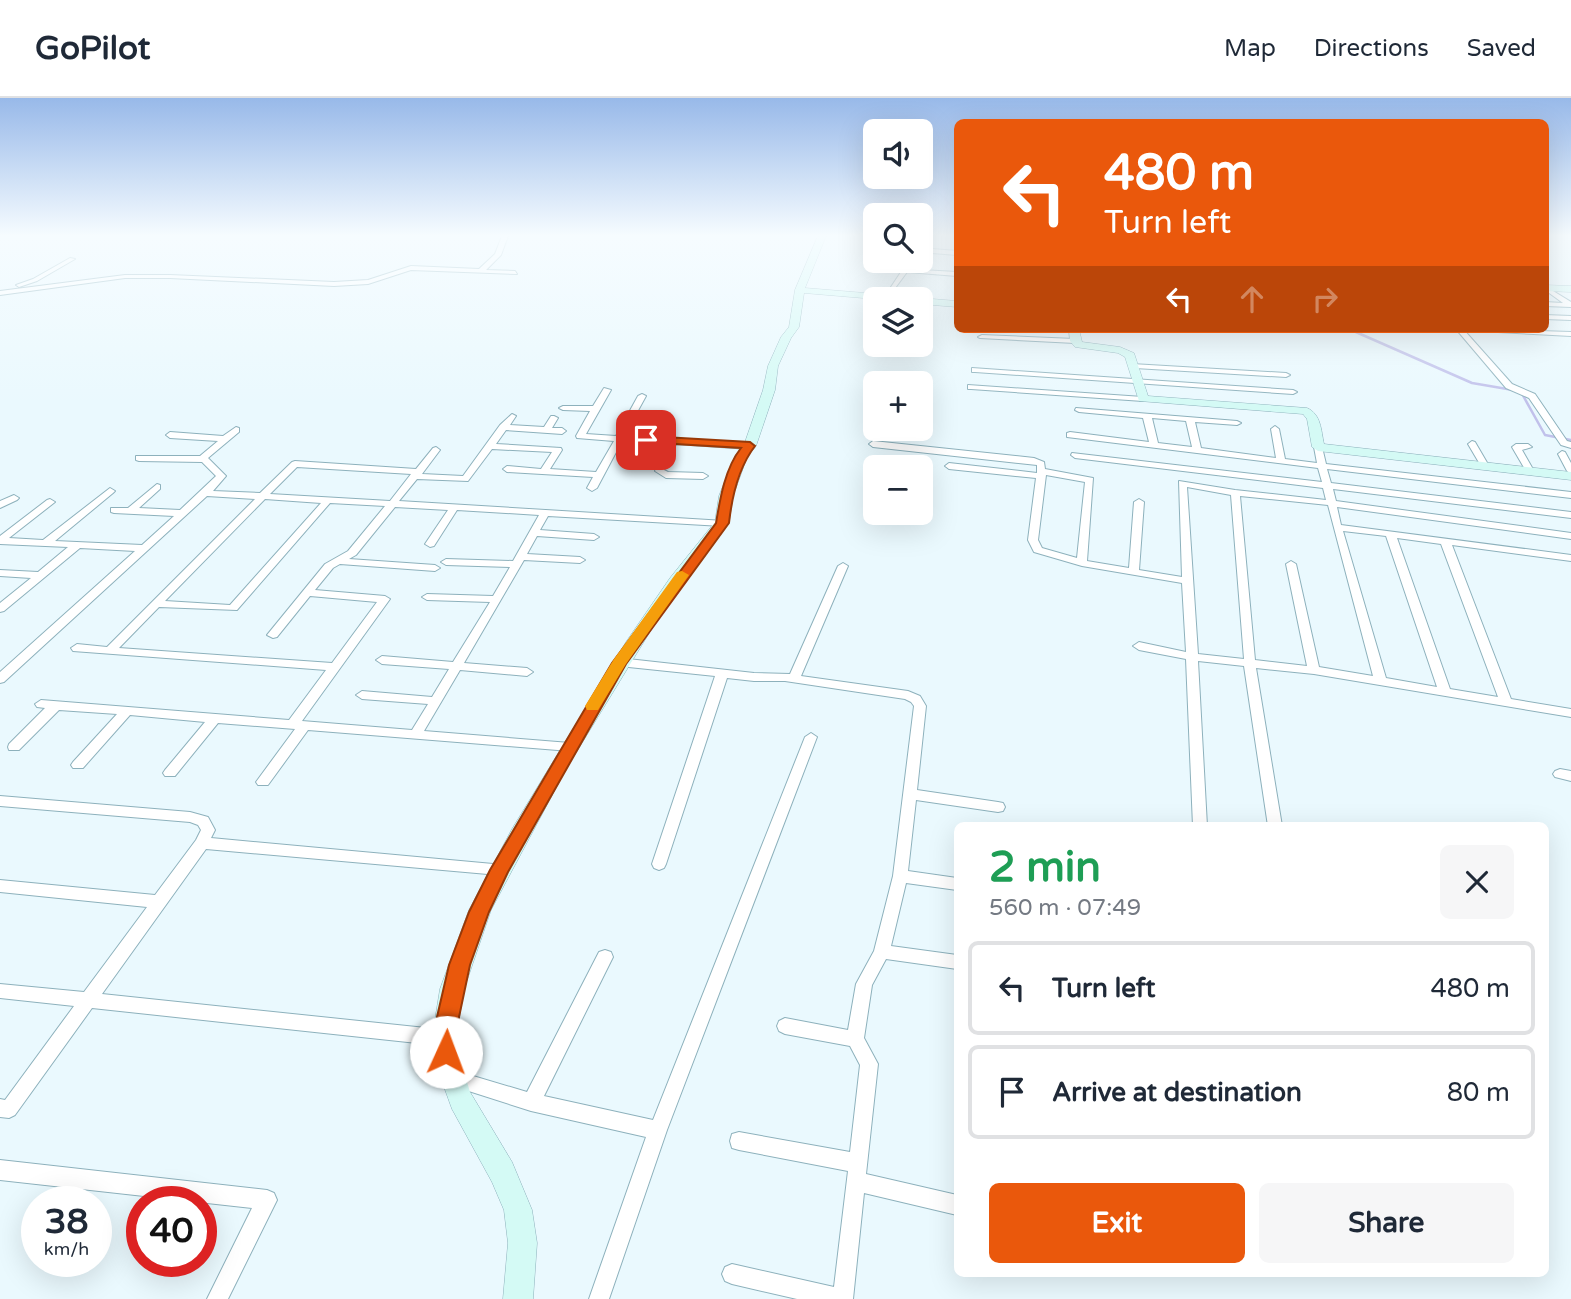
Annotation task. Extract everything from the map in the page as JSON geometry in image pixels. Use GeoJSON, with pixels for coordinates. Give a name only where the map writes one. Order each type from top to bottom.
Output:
{"type":"FeatureCollection","features":[{"type":"Feature","properties":{"kind":"street"},"geometry":{"type":"LineString","coordinates":[[519,1299],[523,1247],[518,1211],[453,1078],[445,1038],[460,965],[479,912],[499,870],[619,663],[722,523],[726,496],[741,456],[750,446],[769,390],[773,366],[796,319],[800,292]]}},
{"type":"Feature","properties":{"kind":"street"},"geometry":{"type":"LineString","coordinates":[[822,292],[863,296]]}},
{"type":"Feature","properties":{"kind":"street"},"geometry":{"type":"LineString","coordinates":[[1551,292],[1571,306]]}},
{"type":"Feature","properties":{"kind":"street"},"geometry":{"type":"LineString","coordinates":[[933,302],[954,304]]}},
{"type":"Feature","properties":{"kind":"street"},"geometry":{"type":"LineString","coordinates":[[1549,304],[1571,306]]}},
{"type":"Feature","properties":{"kind":"street"},"geometry":{"type":"LineString","coordinates":[[1549,317],[1571,318]]}},
{"type":"Feature","properties":{"kind":"street"},"geometry":{"type":"LineString","coordinates":[[1463,333],[1509,386],[1532,396],[1564,443],[1571,445]]}},
{"type":"Feature","properties":{"kind":"street"},"geometry":{"type":"LineString","coordinates":[[1549,333],[1571,334]]}},
{"type":"Feature","properties":{"kind":"street"},"geometry":{"type":"LineString","coordinates":[[982,337],[1074,335],[1084,346],[1125,352],[1130,355],[1135,366],[1143,398]]}},
{"type":"Feature","properties":{"kind":"street"},"geometry":{"type":"LineString","coordinates":[[1135,366],[1286,375]]}},
{"type":"Feature","properties":{"kind":"street"},"geometry":{"type":"LineString","coordinates":[[975,370],[1293,392]]}},
{"type":"Feature","properties":{"kind":"street"},"geometry":{"type":"LineString","coordinates":[[971,387],[1307,411],[1313,419],[1326,485],[1381,682]]}},
{"type":"Feature","properties":{"kind":"street"},"geometry":{"type":"LineString","coordinates":[[607,390],[580,436],[750,446]]}},
{"type":"Feature","properties":{"kind":"street"},"geometry":{"type":"LineString","coordinates":[[592,488],[642,396]]}},
{"type":"Feature","properties":{"kind":"street"},"geometry":{"type":"LineString","coordinates":[[563,408],[596,409]]}},
{"type":"Feature","properties":{"kind":"street"},"geometry":{"type":"LineString","coordinates":[[1079,410],[1237,423]]}},
{"type":"Feature","properties":{"kind":"street"},"geometry":{"type":"LineString","coordinates":[[110,650],[295,464],[465,479],[512,416]]}},
{"type":"Feature","properties":{"kind":"street"},"geometry":{"type":"LineString","coordinates":[[1147,416],[1154,445]]}},
{"type":"Feature","properties":{"kind":"street"},"geometry":{"type":"LineString","coordinates":[[546,430],[554,418]]}},
{"type":"Feature","properties":{"kind":"street"},"geometry":{"type":"LineString","coordinates":[[1190,419],[1197,451]]}},
{"type":"Feature","properties":{"kind":"street"},"geometry":{"type":"LineString","coordinates":[[503,427],[562,431]]}},
{"type":"Feature","properties":{"kind":"street"},"geometry":{"type":"LineString","coordinates":[[1275,429],[1281,461]]}},
{"type":"Feature","properties":{"kind":"street"},"geometry":{"type":"LineString","coordinates":[[206,462],[236,430]]}},
{"type":"Feature","properties":{"kind":"street"},"geometry":{"type":"LineString","coordinates":[[170,435],[225,439]]}},
{"type":"Feature","properties":{"kind":"street"},"geometry":{"type":"LineString","coordinates":[[1070,435],[1571,495]]}},
{"type":"Feature","properties":{"kind":"street"},"geometry":{"type":"LineString","coordinates":[[673,441],[659,471],[666,475],[704,476]]}},
{"type":"Feature","properties":{"kind":"street"},"geometry":{"type":"LineString","coordinates":[[873,444],[1034,461],[1041,464],[1033,540],[1038,551],[1082,563],[1189,581]]}},
{"type":"Feature","properties":{"kind":"street"},"geometry":{"type":"LineString","coordinates":[[1472,444],[1485,466]]}},
{"type":"Feature","properties":{"kind":"street"},"geometry":{"type":"LineString","coordinates":[[489,446],[558,450],[544,471]]}},
{"type":"Feature","properties":{"kind":"street"},"geometry":{"type":"LineString","coordinates":[[1318,447],[1530,471],[1571,473],[1562,454]]}},
{"type":"Feature","properties":{"kind":"street"},"geometry":{"type":"LineString","coordinates":[[1528,447],[1516,447],[1530,471]]}},
{"type":"Feature","properties":{"kind":"street"},"geometry":{"type":"LineString","coordinates":[[272,635],[337,561],[352,553],[436,450]]}},
{"type":"Feature","properties":{"kind":"street"},"geometry":{"type":"LineString","coordinates":[[1075,455],[1571,515]]}},
{"type":"Feature","properties":{"kind":"street"},"geometry":{"type":"LineString","coordinates":[[0,678],[220,479],[220,475],[206,462],[139,458]]}},
{"type":"Feature","properties":{"kind":"street"},"geometry":{"type":"LineString","coordinates":[[949,466],[1090,480],[1082,563]]}},
{"type":"Feature","properties":{"kind":"street"},"geometry":{"type":"LineString","coordinates":[[507,469],[599,475]]}},
{"type":"Feature","properties":{"kind":"street"},"geometry":{"type":"LineString","coordinates":[[1200,822],[1182,483],[1235,493],[1332,503],[1571,536]]}},
{"type":"Feature","properties":{"kind":"street"},"geometry":{"type":"LineString","coordinates":[[130,511],[158,487]]}},
{"type":"Feature","properties":{"kind":"street"},"geometry":{"type":"LineString","coordinates":[[46,543],[110,491]]}},
{"type":"Feature","properties":{"kind":"street"},"geometry":{"type":"LineString","coordinates":[[205,493],[722,523]]}},
{"type":"Feature","properties":{"kind":"street"},"geometry":{"type":"LineString","coordinates":[[1235,493],[1250,665],[1274,822]]}},
{"type":"Feature","properties":{"kind":"street"},"geometry":{"type":"LineString","coordinates":[[0,505],[14,498]]}},
{"type":"Feature","properties":{"kind":"street"},"geometry":{"type":"LineString","coordinates":[[156,604],[233,608],[328,500]]}},
{"type":"Feature","properties":{"kind":"street"},"geometry":{"type":"LineString","coordinates":[[0,541],[50,502]]}},
{"type":"Feature","properties":{"kind":"street"},"geometry":{"type":"LineString","coordinates":[[1134,572],[1139,502]]}},
{"type":"Feature","properties":{"kind":"street"},"geometry":{"type":"LineString","coordinates":[[430,544],[456,508]]}},
{"type":"Feature","properties":{"kind":"street"},"geometry":{"type":"LineString","coordinates":[[114,510],[182,513]]}},
{"type":"Feature","properties":{"kind":"street"},"geometry":{"type":"LineString","coordinates":[[416,734],[545,513]]}},
{"type":"Feature","properties":{"kind":"street"},"geometry":{"type":"LineString","coordinates":[[1337,527],[1571,558]]}},
{"type":"Feature","properties":{"kind":"street"},"geometry":{"type":"LineString","coordinates":[[534,533],[594,537]]}},
{"type":"Feature","properties":{"kind":"street"},"geometry":{"type":"LineString","coordinates":[[1390,533],[1445,692]]}},
{"type":"Feature","properties":{"kind":"street"},"geometry":{"type":"LineString","coordinates":[[0,541],[144,548]]}},
{"type":"Feature","properties":{"kind":"street"},"geometry":{"type":"LineString","coordinates":[[1445,541],[1506,702]]}},
{"type":"Feature","properties":{"kind":"street"},"geometry":{"type":"LineString","coordinates":[[1,606],[77,545]]}},
{"type":"Feature","properties":{"kind":"street"},"geometry":{"type":"LineString","coordinates":[[446,562],[580,560]]}},
{"type":"Feature","properties":{"kind":"street"},"geometry":{"type":"LineString","coordinates":[[337,561],[435,568]]}},
{"type":"Feature","properties":{"kind":"street"},"geometry":{"type":"LineString","coordinates":[[1291,564],[1314,670]]}},
{"type":"Feature","properties":{"kind":"street"},"geometry":{"type":"LineString","coordinates":[[794,679],[842,566]]}},
{"type":"Feature","properties":{"kind":"street"},"geometry":{"type":"LineString","coordinates":[[0,573],[40,575]]}},
{"type":"Feature","properties":{"kind":"street"},"geometry":{"type":"LineString","coordinates":[[263,782],[335,667],[385,598],[307,593]]}},
{"type":"Feature","properties":{"kind":"street"},"geometry":{"type":"LineString","coordinates":[[427,597],[497,599]]}},
{"type":"Feature","properties":{"kind":"street"},"geometry":{"type":"LineString","coordinates":[[1139,646],[1250,665],[1314,670],[1571,713]]}},
{"type":"Feature","properties":{"kind":"street"},"geometry":{"type":"LineString","coordinates":[[77,648],[335,667]]}},
{"type":"Feature","properties":{"kind":"street"},"geometry":{"type":"LineString","coordinates":[[382,660],[527,672]]}},
{"type":"Feature","properties":{"kind":"street"},"geometry":{"type":"LineString","coordinates":[[619,663],[794,679],[908,695],[916,699],[920,706],[900,876],[881,952],[864,984],[855,1039],[869,1064],[843,1299],[732,1274]]}},
{"type":"Feature","properties":{"kind":"street"},"geometry":{"type":"LineString","coordinates":[[659,864],[722,674]]}},
{"type":"Feature","properties":{"kind":"street"},"geometry":{"type":"LineString","coordinates":[[362,695],[436,701]]}},
{"type":"Feature","properties":{"kind":"street"},"geometry":{"type":"LineString","coordinates":[[41,704],[570,747]]}},
{"type":"Feature","properties":{"kind":"street"},"geometry":{"type":"LineString","coordinates":[[14,747],[56,705]]}},
{"type":"Feature","properties":{"kind":"street"},"geometry":{"type":"LineString","coordinates":[[78,765],[127,711]]}},
{"type":"Feature","properties":{"kind":"street"},"geometry":{"type":"LineString","coordinates":[[170,773],[215,718]]}},
{"type":"Feature","properties":{"kind":"street"},"geometry":{"type":"LineString","coordinates":[[599,1299],[658,1130],[811,737]]}},
{"type":"Feature","properties":{"kind":"street"},"geometry":{"type":"LineString","coordinates":[[910,794],[998,807]]}},
{"type":"Feature","properties":{"kind":"street"},"geometry":{"type":"LineString","coordinates":[[0,801],[196,818],[206,825],[208,830],[202,843],[88,1001],[4,1109]]}},
{"type":"Feature","properties":{"kind":"street"},"geometry":{"type":"LineString","coordinates":[[202,843],[499,870]]}},
{"type":"Feature","properties":{"kind":"street"},"geometry":{"type":"LineString","coordinates":[[900,876],[954,884]]}},
{"type":"Feature","properties":{"kind":"street"},"geometry":{"type":"LineString","coordinates":[[0,886],[159,902]]}},
{"type":"Feature","properties":{"kind":"street"},"geometry":{"type":"LineString","coordinates":[[881,952],[954,962]]}},
{"type":"Feature","properties":{"kind":"street"},"geometry":{"type":"LineString","coordinates":[[531,1102],[605,957]]}},
{"type":"Feature","properties":{"kind":"street"},"geometry":{"type":"LineString","coordinates":[[0,991],[445,1038]]}},
{"type":"Feature","properties":{"kind":"street"},"geometry":{"type":"LineString","coordinates":[[785,1026],[855,1039]]}},
{"type":"Feature","properties":{"kind":"street"},"geometry":{"type":"LineString","coordinates":[[453,1078],[531,1102],[658,1130]]}},
{"type":"Feature","properties":{"kind":"street"},"geometry":{"type":"LineString","coordinates":[[740,1141],[856,1172],[954,1204]]}},
{"type":"Feature","properties":{"kind":"street"},"geometry":{"type":"LineString","coordinates":[[0,1170],[267,1200],[217,1299]]}},
{"type":"Feature","properties":{"kind":"waterway"},"geometry":{"type":"LineString","coordinates":[[1358,333],[1472,383],[1513,390]]}},
{"type":"Feature","properties":{"kind":"waterway"},"geometry":{"type":"LineString","coordinates":[[1521,392],[1545,435],[1571,440]]}},
{"type":"Feature","properties":{"kind":"slow traffic"},"geometry":{"type":"LineString","coordinates":[[593,706],[619,663],[682,575]]}},
{"type":"Feature","properties":{"kind":"route"},"geometry":{"type":"LineString","coordinates":[[446,1052],[445,1038],[452,992],[479,912],[499,870],[619,663],[722,523],[726,496],[741,456],[750,446],[646,440]]}}]}
